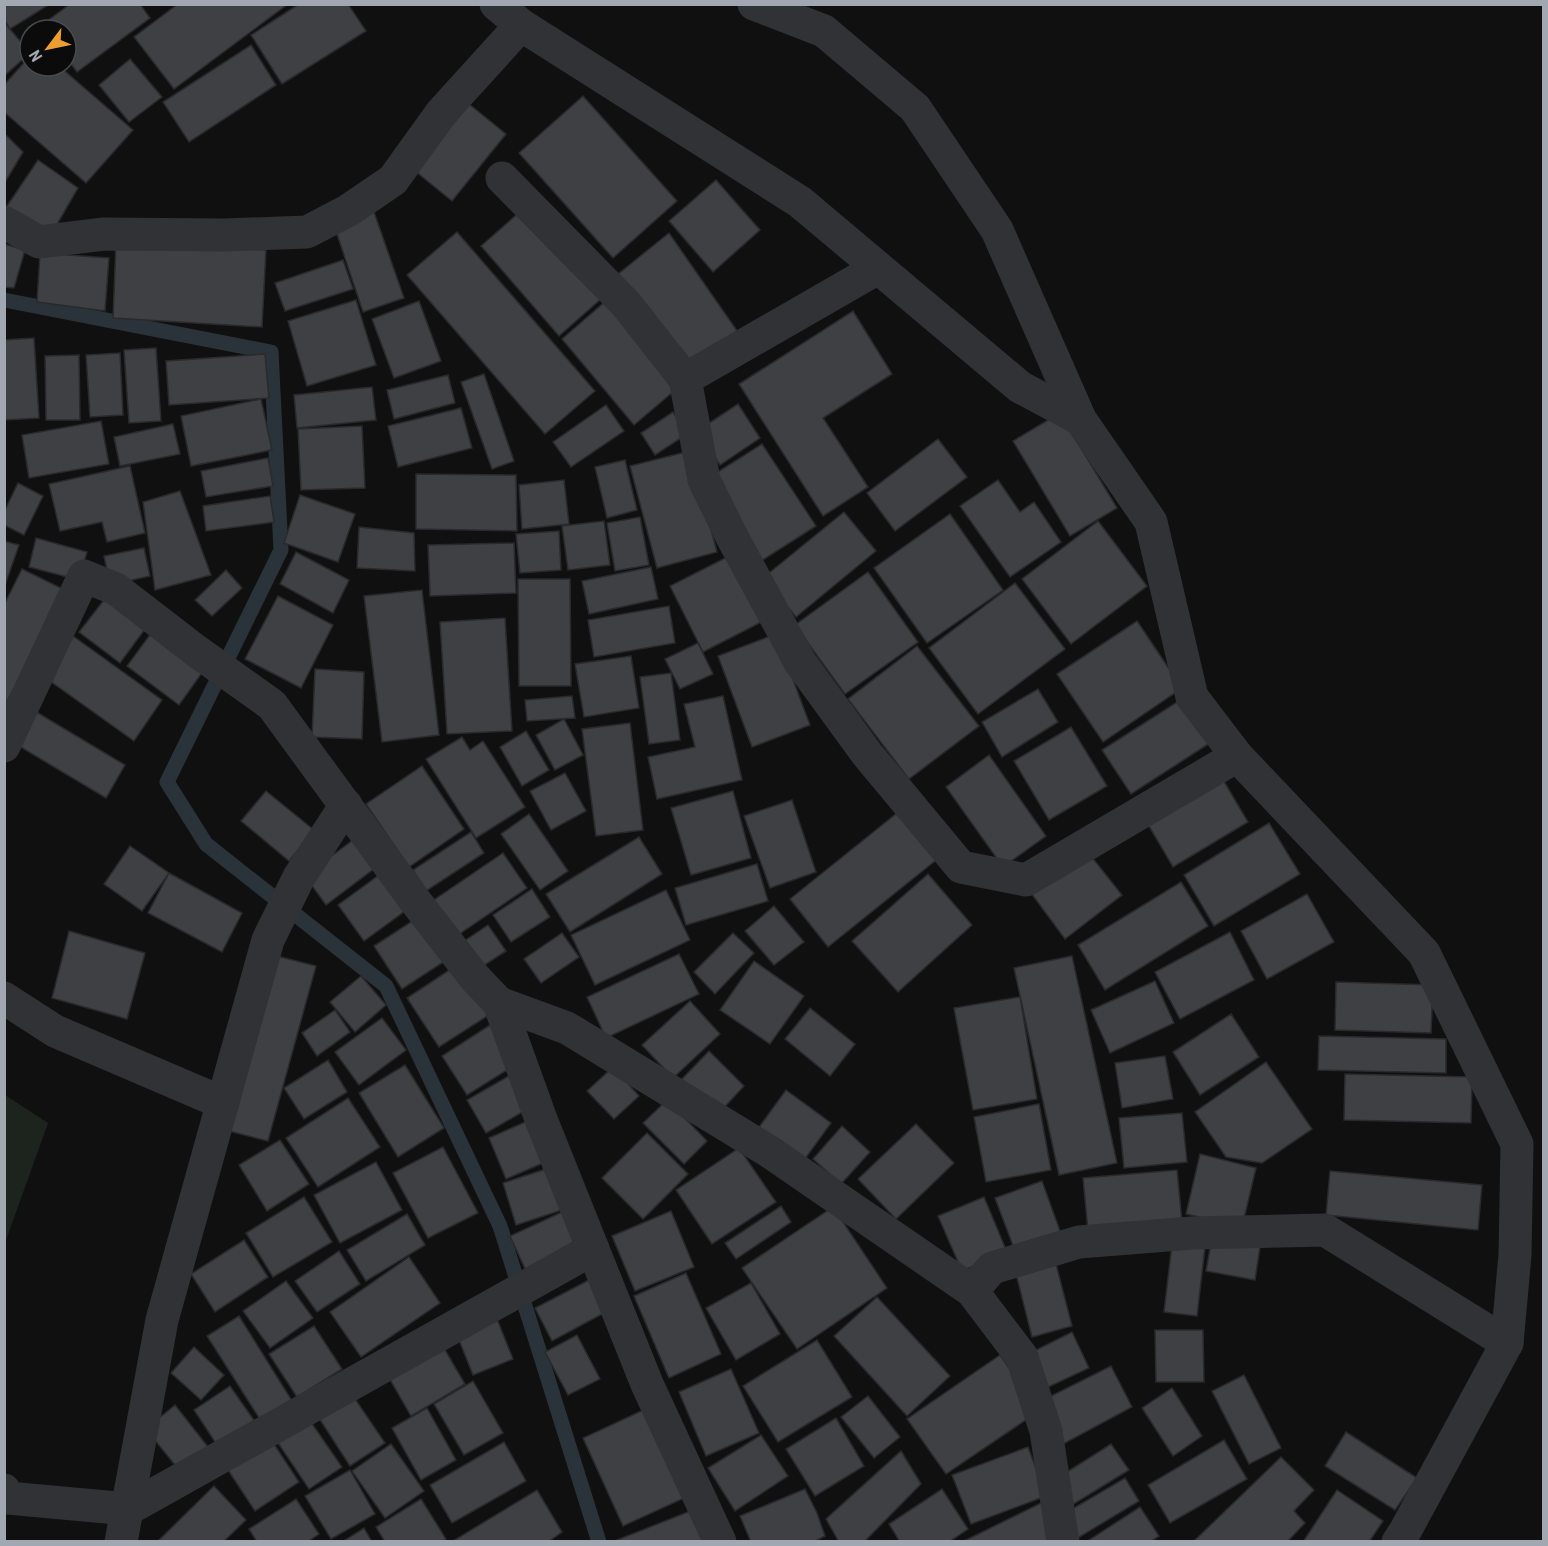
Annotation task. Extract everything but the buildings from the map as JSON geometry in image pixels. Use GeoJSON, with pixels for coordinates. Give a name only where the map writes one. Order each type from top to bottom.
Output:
{"type":"FeatureCollection","features":[{"type":"Feature","properties":{"kind":"street"},"geometry":{"type":"LineString","coordinates":[[496,4],[521,25],[800,202],[1020,387],[1080,419]]}},
{"type":"Feature","properties":{"kind":"street"},"geometry":{"type":"LineString","coordinates":[[754,4],[824,31],[915,108],[997,230],[1080,419],[1151,522],[1192,698],[1238,756],[1424,952],[1517,1144],[1515,1255],[1508,1343],[1398,1542]]}},
{"type":"Feature","properties":{"kind":"street"},"geometry":{"type":"LineString","coordinates":[[4,222],[39,242],[104,234],[225,235],[307,232],[350,210],[393,180],[442,112],[521,25]]}},
{"type":"Feature","properties":{"kind":"street"},"geometry":{"type":"LineString","coordinates":[[502,178],[626,304],[685,379],[704,480],[800,663],[867,754],[962,867],[1026,880],[1238,756]]}},
{"type":"Feature","properties":{"kind":"street"},"geometry":{"type":"LineString","coordinates":[[685,379],[878,267]]}},
{"type":"Feature","properties":{"kind":"street"},"geometry":{"type":"LineString","coordinates":[[4,746],[84,576],[116,589],[195,650],[272,705],[416,902],[475,978],[499,1003],[542,1122],[647,1384],[720,1542]]}},
{"type":"Feature","properties":{"kind":"street"},"geometry":{"type":"LineString","coordinates":[[120,1542],[162,1320],[268,940],[299,877],[346,805]]}},
{"type":"Feature","properties":{"kind":"street"},"geometry":{"type":"LineString","coordinates":[[4,998],[55,1031],[223,1103]]}},
{"type":"Feature","properties":{"kind":"street"},"geometry":{"type":"LineString","coordinates":[[499,1003],[567,1028],[770,1152],[972,1291],[1022,1357],[1046,1431],[1063,1542]]}},
{"type":"Feature","properties":{"kind":"street"},"geometry":{"type":"LineString","coordinates":[[972,1291],[992,1268],[1079,1242],[1192,1233],[1325,1230],[1508,1343]]}},
{"type":"Feature","properties":{"kind":"street"},"geometry":{"type":"LineString","coordinates":[[4,1490],[8,1498],[128,1509],[593,1249]]}},
{"type":"Feature","properties":{"kind":"shaded area"},"geometry":{"type":"Polygon","coordinates":[[[5,1095],[48,1123],[5,1243],[5,1095]]]}},
{"type":"Feature","properties":{"kind":"waterway"},"geometry":{"type":"LineString","coordinates":[[4,300],[271,352],[281,550],[167,782],[206,844],[386,986],[500,1226],[599,1542]]}}]}
